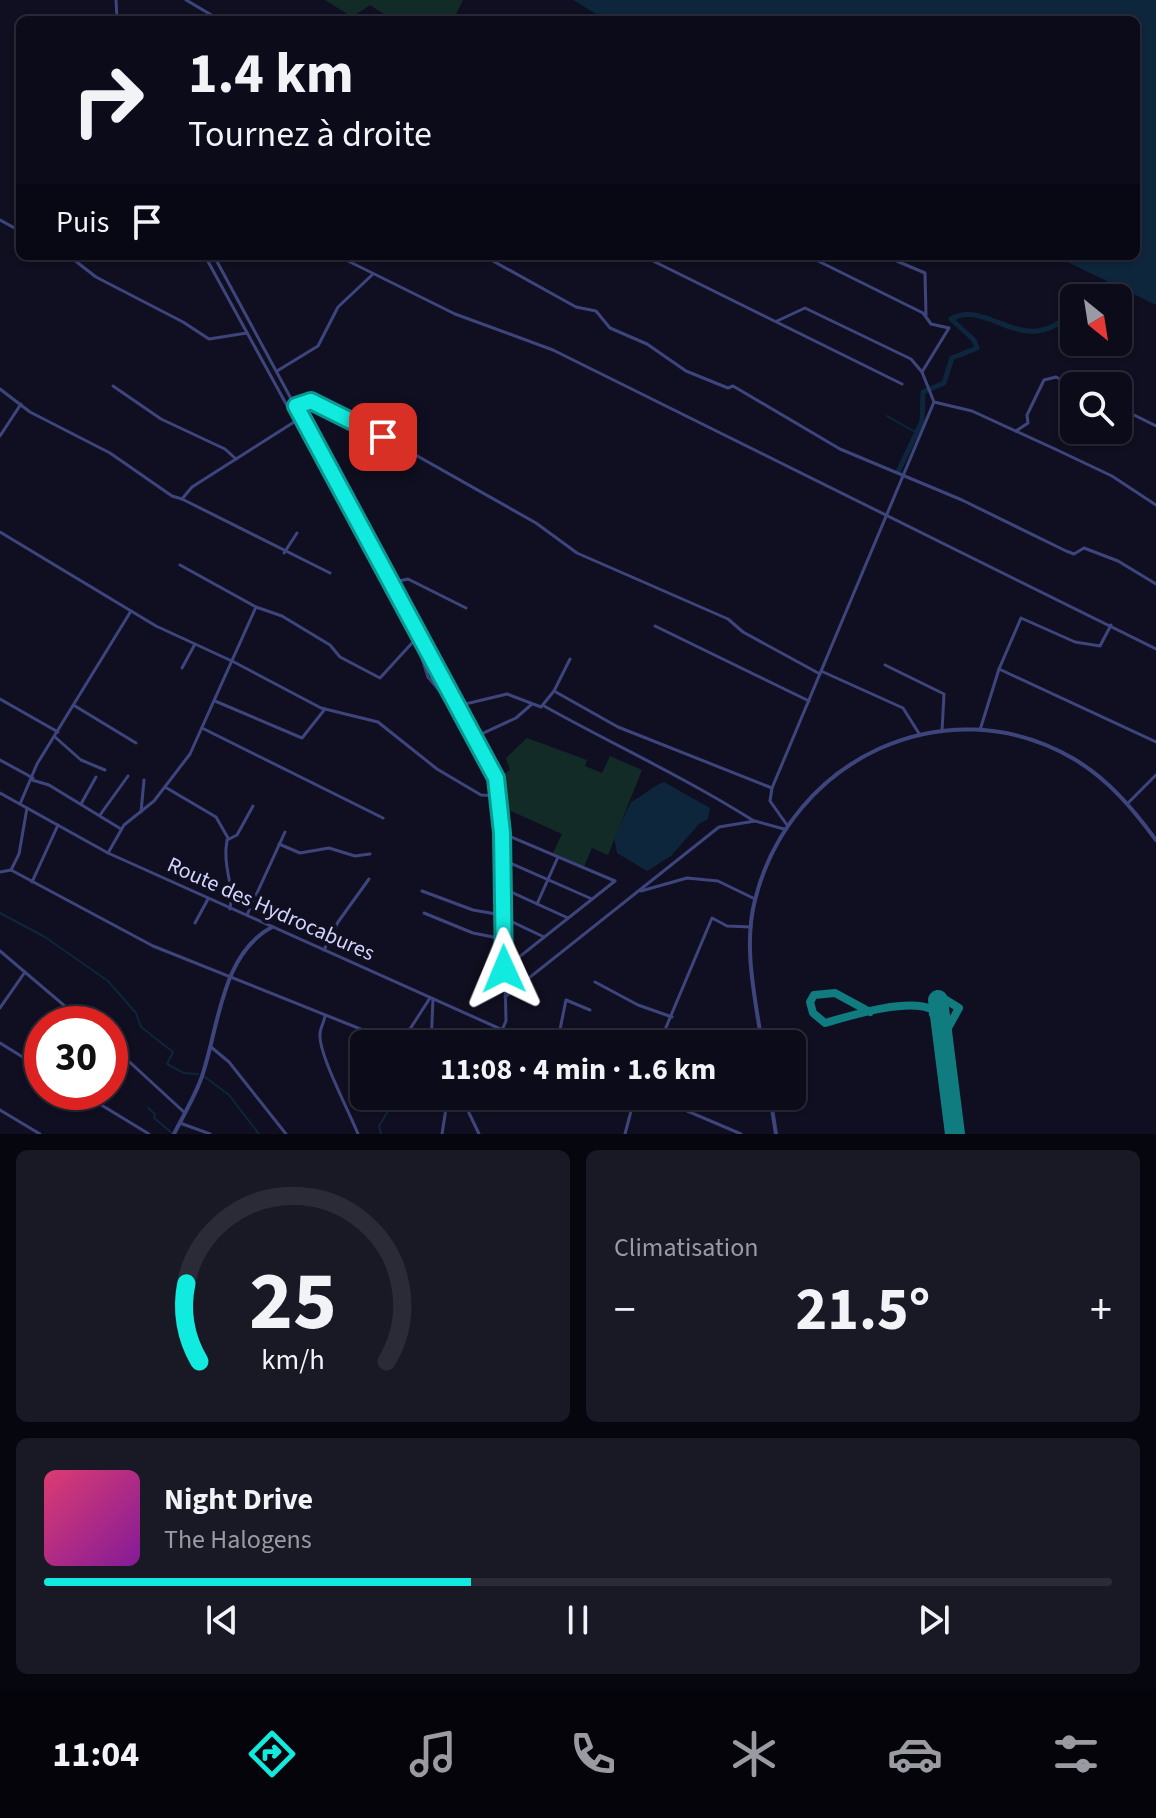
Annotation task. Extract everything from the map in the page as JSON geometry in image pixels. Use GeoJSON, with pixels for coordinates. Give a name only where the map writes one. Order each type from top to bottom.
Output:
{"type":"FeatureCollection","features":[{"type":"Feature","properties":{"kind":"street"},"geometry":{"type":"LineString","coordinates":[[186,0],[213,16]]}},
{"type":"Feature","properties":{"kind":"street"},"geometry":{"type":"LineString","coordinates":[[74,260],[96,277],[209,339],[247,333]]}},
{"type":"Feature","properties":{"kind":"street"},"geometry":{"type":"LineString","coordinates":[[207,260],[417,643],[432,684],[450,704],[460,707],[507,694],[544,706],[633,755],[704,789],[755,821]]}},
{"type":"Feature","properties":{"kind":"street"},"geometry":{"type":"LineString","coordinates":[[216,260],[379,556],[496,778],[502,833],[502,1030]]}},
{"type":"Feature","properties":{"kind":"street"},"geometry":{"type":"LineString","coordinates":[[345,260],[455,314],[553,350],[1156,649]]}},
{"type":"Feature","properties":{"kind":"street"},"geometry":{"type":"LineString","coordinates":[[491,260],[576,307],[596,311],[610,328],[647,344],[686,371],[728,388],[733,386],[840,449],[902,478],[962,500],[1066,551],[1074,554],[1084,548],[1099,552],[1156,584]]}},
{"type":"Feature","properties":{"kind":"street"},"geometry":{"type":"LineString","coordinates":[[651,260],[902,384]]}},
{"type":"Feature","properties":{"kind":"street"},"geometry":{"type":"LineString","coordinates":[[816,260],[923,313],[931,324],[949,328],[922,372]]}},
{"type":"Feature","properties":{"kind":"street"},"geometry":{"type":"LineString","coordinates":[[894,260],[925,273],[926,318]]}},
{"type":"Feature","properties":{"kind":"street"},"geometry":{"type":"LineString","coordinates":[[277,371],[318,346],[318,340],[338,307],[372,275]]}},
{"type":"Feature","properties":{"kind":"street"},"geometry":{"type":"LineString","coordinates":[[777,321],[805,308],[900,352],[922,372],[934,402],[972,411],[1016,431],[1112,476],[1156,505]]}},
{"type":"Feature","properties":{"kind":"street"},"geometry":{"type":"LineString","coordinates":[[1016,431],[1028,423],[1027,415],[1044,380],[1060,379]]}},
{"type":"Feature","properties":{"kind":"street"},"geometry":{"type":"LineString","coordinates":[[113,386],[161,419],[225,449],[237,460]]}},
{"type":"Feature","properties":{"kind":"street"},"geometry":{"type":"LineString","coordinates":[[0,389],[21,404],[110,453],[172,496],[231,520],[284,553],[330,573]]}},
{"type":"Feature","properties":{"kind":"street"},"geometry":{"type":"LineString","coordinates":[[296,406],[309,401],[350,418],[536,523],[577,553],[728,619],[743,632],[820,672],[903,708],[920,735]]}},
{"type":"Feature","properties":{"kind":"street"},"geometry":{"type":"LineString","coordinates":[[786,827],[770,801],[772,788],[934,402]]}},
{"type":"Feature","properties":{"kind":"street"},"geometry":{"type":"LineString","coordinates":[[0,436],[21,404]]}},
{"type":"Feature","properties":{"kind":"street"},"geometry":{"type":"LineString","coordinates":[[1132,414],[1156,426]]}},
{"type":"Feature","properties":{"kind":"street"},"geometry":{"type":"LineString","coordinates":[[182,499],[192,487],[302,417]]}},
{"type":"Feature","properties":{"kind":"street"},"geometry":{"type":"LineString","coordinates":[[0,532],[131,611],[325,709],[378,722],[437,769],[481,795],[500,796]]}},
{"type":"Feature","properties":{"kind":"street"},"geometry":{"type":"LineString","coordinates":[[284,553],[297,533]]}},
{"type":"Feature","properties":{"kind":"street"},"geometry":{"type":"LineString","coordinates":[[371,560],[379,556]]}},
{"type":"Feature","properties":{"kind":"street"},"geometry":{"type":"LineString","coordinates":[[180,565],[256,607],[282,616],[330,645],[340,657],[380,678],[412,643],[417,643]]}},
{"type":"Feature","properties":{"kind":"street"},"geometry":{"type":"LineString","coordinates":[[392,582],[408,579],[466,608]]}},
{"type":"Feature","properties":{"kind":"street"},"geometry":{"type":"LineString","coordinates":[[108,853],[121,829],[165,787],[186,761],[234,662],[256,607]]}},
{"type":"Feature","properties":{"kind":"street"},"geometry":{"type":"LineString","coordinates":[[20,804],[37,764],[131,611]]}},
{"type":"Feature","properties":{"kind":"street"},"geometry":{"type":"LineString","coordinates":[[980,730],[999,669],[1021,618],[1086,646],[1100,646],[1111,625]]}},
{"type":"Feature","properties":{"kind":"street"},"geometry":{"type":"LineString","coordinates":[[655,626],[809,701]]}},
{"type":"Feature","properties":{"kind":"street"},"geometry":{"type":"LineString","coordinates":[[182,668],[195,644]]}},
{"type":"Feature","properties":{"kind":"street"},"geometry":{"type":"LineString","coordinates":[[544,706],[570,659]]}},
{"type":"Feature","properties":{"kind":"street"},"geometry":{"type":"LineString","coordinates":[[885,665],[944,694],[942,731]]}},
{"type":"Feature","properties":{"kind":"street"},"geometry":{"type":"LineString","coordinates":[[999,669],[1156,742]]}},
{"type":"Feature","properties":{"kind":"street"},"geometry":{"type":"LineString","coordinates":[[554,691],[618,727],[772,788]]}},
{"type":"Feature","properties":{"kind":"street"},"geometry":{"type":"LineString","coordinates":[[0,699],[58,732]]}},
{"type":"Feature","properties":{"kind":"street"},"geometry":{"type":"LineString","coordinates":[[215,701],[302,738],[325,709]]}},
{"type":"Feature","properties":{"kind":"street"},"geometry":{"type":"LineString","coordinates":[[475,736],[516,718],[532,704]]}},
{"type":"Feature","properties":{"kind":"street"},"geometry":{"type":"LineString","coordinates":[[75,706],[136,743]]}},
{"type":"Feature","properties":{"kind":"street"},"geometry":{"type":"LineString","coordinates":[[202,728],[278,768],[327,787],[383,818]]}},
{"type":"Feature","properties":{"kind":"street"},"geometry":{"type":"LineString","coordinates":[[760,1030],[751,962],[751,927],[755,899],[767,861],[786,827],[815,792],[850,764],[887,745],[942,731],[980,730],[1020,737],[1061,752],[1096,773],[1127,804],[1156,840]]}},
{"type":"Feature","properties":{"kind":"street"},"geometry":{"type":"LineString","coordinates":[[55,737],[81,760],[105,770]]}},
{"type":"Feature","properties":{"kind":"street"},"geometry":{"type":"LineString","coordinates":[[0,760],[121,829]]}},
{"type":"Feature","properties":{"kind":"street"},"geometry":{"type":"LineString","coordinates":[[99,815],[128,776]]}},
{"type":"Feature","properties":{"kind":"street"},"geometry":{"type":"LineString","coordinates":[[81,804],[96,777]]}},
{"type":"Feature","properties":{"kind":"street"},"geometry":{"type":"LineString","coordinates":[[1127,804],[1156,777]]}},
{"type":"Feature","properties":{"kind":"street"},"geometry":{"type":"LineString","coordinates":[[141,812],[144,780]]}},
{"type":"Feature","properties":{"kind":"street"},"geometry":{"type":"LineString","coordinates":[[165,787],[210,812],[228,838],[224,864],[232,895],[230,909]]}},
{"type":"Feature","properties":{"kind":"street","name":"Route des Hydrocabures"},"geometry":{"type":"LineString","coordinates":[[0,793],[108,853],[502,1030]]}},
{"type":"Feature","properties":{"kind":"street"},"geometry":{"type":"LineString","coordinates":[[228,838],[237,835],[253,806]]}},
{"type":"Feature","properties":{"kind":"street"},"geometry":{"type":"LineString","coordinates":[[11,870],[19,854],[27,808]]}},
{"type":"Feature","properties":{"kind":"street"},"geometry":{"type":"LineString","coordinates":[[504,997],[719,827],[755,821],[786,827]]}},
{"type":"Feature","properties":{"kind":"street"},"geometry":{"type":"LineString","coordinates":[[32,882],[58,825]]}},
{"type":"Feature","properties":{"kind":"street"},"geometry":{"type":"LineString","coordinates":[[247,916],[285,832]]}},
{"type":"Feature","properties":{"kind":"street"},"geometry":{"type":"LineString","coordinates":[[502,833],[615,881],[504,969]]}},
{"type":"Feature","properties":{"kind":"street"},"geometry":{"type":"LineString","coordinates":[[279,844],[300,853],[329,848],[355,856],[370,854]]}},
{"type":"Feature","properties":{"kind":"street"},"geometry":{"type":"LineString","coordinates":[[537,904],[558,857]]}},
{"type":"Feature","properties":{"kind":"street"},"geometry":{"type":"LineString","coordinates":[[501,859],[592,899]]}},
{"type":"Feature","properties":{"kind":"street"},"geometry":{"type":"LineString","coordinates":[[0,872],[11,870],[153,946],[325,1016],[388,1036],[410,1029],[432,998]]}},
{"type":"Feature","properties":{"kind":"street"},"geometry":{"type":"LineString","coordinates":[[637,892],[687,878],[718,881],[755,899]]}},
{"type":"Feature","properties":{"kind":"street"},"geometry":{"type":"LineString","coordinates":[[324,951],[338,922],[369,879]]}},
{"type":"Feature","properties":{"kind":"street"},"geometry":{"type":"LineString","coordinates":[[502,888],[568,918]]}},
{"type":"Feature","properties":{"kind":"street"},"geometry":{"type":"LineString","coordinates":[[422,891],[473,910],[503,916],[544,937]]}},
{"type":"Feature","properties":{"kind":"street"},"geometry":{"type":"LineString","coordinates":[[195,923],[208,899]]}},
{"type":"Feature","properties":{"kind":"street"},"geometry":{"type":"LineString","coordinates":[[424,913],[473,933],[503,939]]}},
{"type":"Feature","properties":{"kind":"street"},"geometry":{"type":"LineString","coordinates":[[666,1030],[712,918],[727,926],[751,927]]}},
{"type":"Feature","properties":{"kind":"street"},"geometry":{"type":"LineString","coordinates":[[174,1134],[211,1047],[231,977],[249,943],[272,927]]}},
{"type":"Feature","properties":{"kind":"street"},"geometry":{"type":"LineString","coordinates":[[0,951],[65,1006]]}},
{"type":"Feature","properties":{"kind":"street"},"geometry":{"type":"LineString","coordinates":[[0,1008],[25,972]]}},
{"type":"Feature","properties":{"kind":"street"},"geometry":{"type":"LineString","coordinates":[[595,982],[638,1005],[672,1017]]}},
{"type":"Feature","properties":{"kind":"street"},"geometry":{"type":"LineString","coordinates":[[431,1030],[432,998]]}},
{"type":"Feature","properties":{"kind":"street"},"geometry":{"type":"LineString","coordinates":[[560,1030],[566,1000],[590,1010]]}},
{"type":"Feature","properties":{"kind":"street"},"geometry":{"type":"LineString","coordinates":[[325,1016],[320,1033],[322,1055],[344,1097],[358,1134]]}},
{"type":"Feature","properties":{"kind":"street"},"geometry":{"type":"LineString","coordinates":[[0,1043],[24,1058]]}},
{"type":"Feature","properties":{"kind":"street"},"geometry":{"type":"LineString","coordinates":[[211,1047],[229,1062],[286,1134]]}},
{"type":"Feature","properties":{"kind":"street"},"geometry":{"type":"LineString","coordinates":[[128,1061],[185,1113]]}},
{"type":"Feature","properties":{"kind":"street"},"geometry":{"type":"LineString","coordinates":[[0,1110],[40,1134]]}},
{"type":"Feature","properties":{"kind":"street"},"geometry":{"type":"LineString","coordinates":[[110,1110],[149,1134]]}},
{"type":"Feature","properties":{"kind":"street"},"geometry":{"type":"LineString","coordinates":[[442,1134],[446,1110]]}},
{"type":"Feature","properties":{"kind":"street"},"geometry":{"type":"LineString","coordinates":[[468,1110],[479,1134]]}},
{"type":"Feature","properties":{"kind":"street"},"geometry":{"type":"LineString","coordinates":[[625,1134],[631,1110]]}},
{"type":"Feature","properties":{"kind":"street"},"geometry":{"type":"LineString","coordinates":[[685,1110],[741,1134]]}},
{"type":"Feature","properties":{"kind":"street"},"geometry":{"type":"LineString","coordinates":[[772,1110],[776,1134]]}},
{"type":"Feature","properties":{"kind":"street"},"geometry":{"type":"LineString","coordinates":[[180,1123],[210,1134]]}},
{"type":"Feature","properties":{"kind":"green space"},"geometry":{"type":"Polygon","coordinates":[[[325,0],[463,0],[455,16],[387,16],[370,5],[350,16],[325,0]]]}},
{"type":"Feature","properties":{"kind":"green space"},"geometry":{"type":"Polygon","coordinates":[[[527,738],[587,760],[585,766],[602,773],[610,756],[642,770],[608,855],[592,848],[584,867],[553,853],[562,834],[504,808],[499,777],[510,770],[506,758],[527,738]]]}},
{"type":"Feature","properties":{"kind":"water"},"geometry":{"type":"Polygon","coordinates":[[[573,0],[1156,0],[1156,305],[1132,293],[1132,284],[1113,284],[1063,260],[1140,260],[1140,16],[599,16],[573,0]]]}},
{"type":"Feature","properties":{"kind":"water"},"geometry":{"type":"Polygon","coordinates":[[[664,782],[710,808],[708,819],[699,824],[671,856],[647,871],[617,853],[614,837],[631,802],[664,782]]]}},
{"type":"Feature","properties":{"kind":"waterway"},"geometry":{"type":"LineString","coordinates":[[898,472],[922,421],[923,392],[944,383],[952,358],[977,348],[974,340],[951,319],[965,315],[979,316],[1024,331],[1040,331],[1060,321]]}},
{"type":"Feature","properties":{"kind":"waterway"},"geometry":{"type":"LineString","coordinates":[[887,416],[917,433]]}},
{"type":"Feature","properties":{"kind":"waterway"},"geometry":{"type":"LineString","coordinates":[[0,913],[45,937],[108,981],[136,1013],[141,1027],[173,1052],[167,1064],[184,1073],[198,1074]]}},
{"type":"Feature","properties":{"kind":"waterway"},"geometry":{"type":"LineString","coordinates":[[205,1077],[229,1095],[259,1134]]}},
{"type":"Feature","properties":{"kind":"waterway"},"geometry":{"type":"LineString","coordinates":[[148,1108],[155,1114],[154,1118],[172,1133]]}},
{"type":"Feature","properties":{"kind":"waterway"},"geometry":{"type":"LineString","coordinates":[[381,1134],[379,1126],[389,1110]]}},
{"type":"Feature","properties":{"kind":"taxiway"},"geometry":{"type":"LineString","coordinates":[[870,1012],[835,993],[814,995],[810,1002],[813,1013],[825,1023],[864,1012],[879,1009],[910,1006],[933,1010],[941,1026]]}},
{"type":"Feature","properties":{"kind":"taxiway"},"geometry":{"type":"LineString","coordinates":[[933,1014],[938,1003],[946,1000],[959,1008],[943,1037]]}},
{"type":"Feature","properties":{"kind":"runway"},"geometry":{"type":"LineString","coordinates":[[938,1000],[955,1134]]}},
{"type":"Feature","properties":{"kind":"route"},"geometry":{"type":"LineString","coordinates":[[383,437],[311,401],[306,400],[296,406],[496,778],[502,833],[504,969]]}}]}
